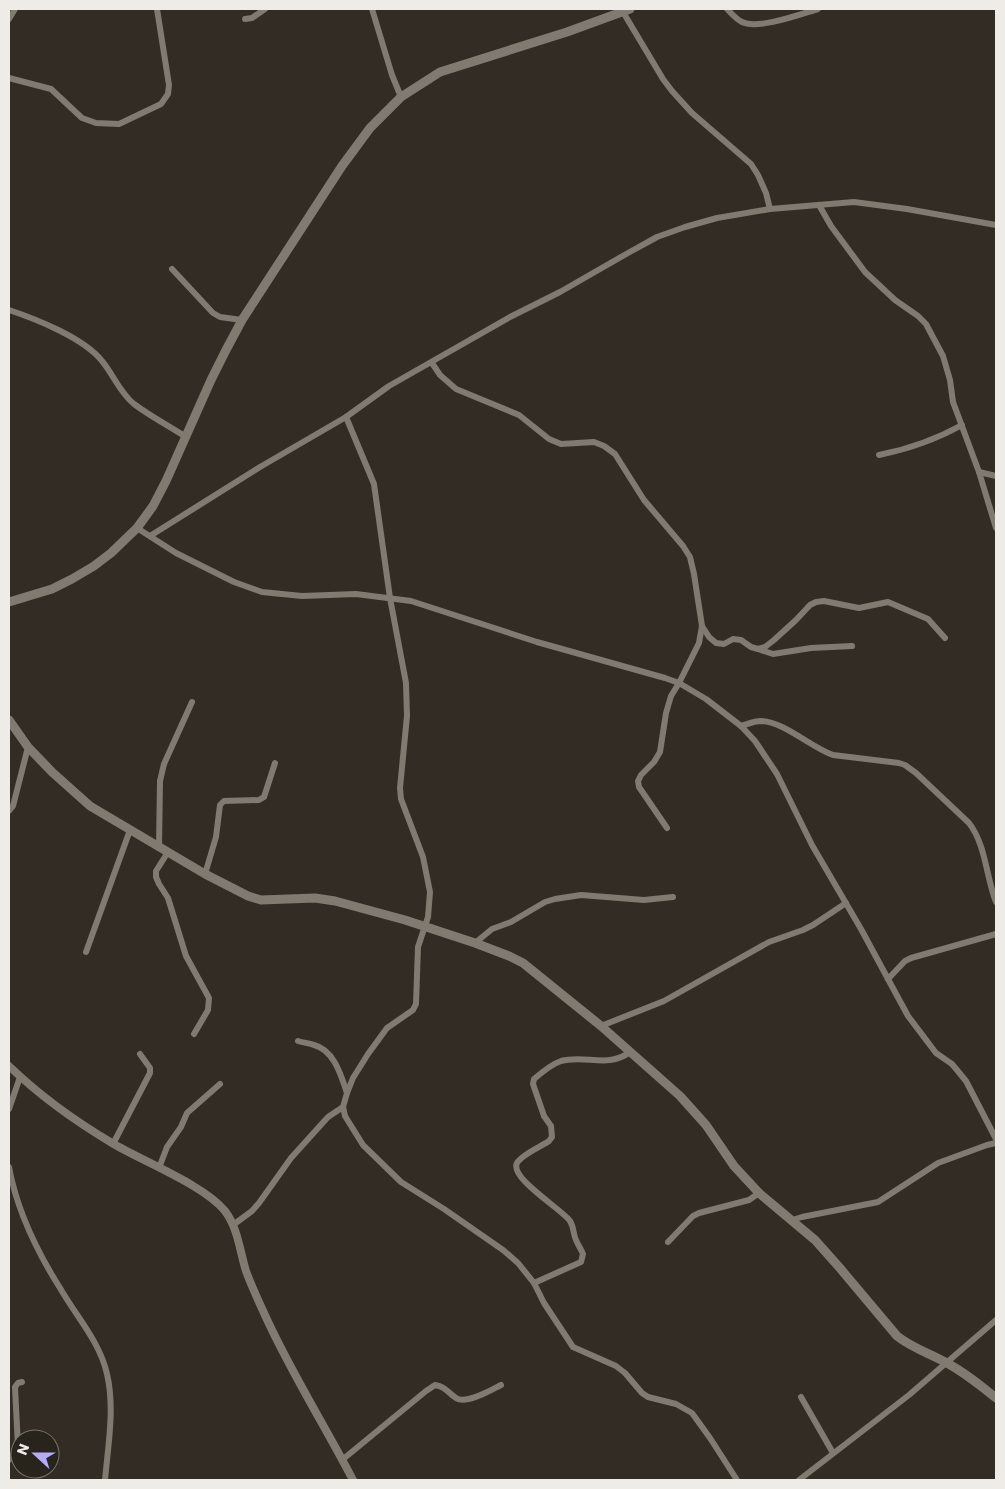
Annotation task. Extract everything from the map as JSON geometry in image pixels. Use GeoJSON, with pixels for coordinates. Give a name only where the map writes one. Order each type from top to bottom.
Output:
{"type":"FeatureCollection","features":[{"type":"Feature","properties":{"kind":"main road"},"geometry":{"type":"LineString","coordinates":[[9,602],[52,590],[72,579],[111,553],[138,528],[153,506],[166,481],[226,348],[242,320],[342,166],[370,128],[400,96],[440,72],[567,32],[626,11]]}},
{"type":"Feature","properties":{"kind":"main road"},"geometry":{"type":"LineString","coordinates":[[9,720],[28,746],[52,772],[90,806],[205,874],[248,896],[261,900],[315,898],[335,901],[475,943],[509,956],[523,964],[601,1026],[691,1106],[734,1166],[760,1193],[815,1240],[898,1336],[908,1345],[945,1362],[979,1384],[996,1398]]}},
{"type":"Feature","properties":{"kind":"street"},"geometry":{"type":"LineString","coordinates":[[9,19],[15,9]]}},
{"type":"Feature","properties":{"kind":"street"},"geometry":{"type":"LineString","coordinates":[[9,78],[51,89],[82,118],[96,123],[119,124],[161,104],[168,94],[169,85],[157,9]]}},
{"type":"Feature","properties":{"kind":"street"},"geometry":{"type":"LineString","coordinates":[[245,19],[252,18],[265,9]]}},
{"type":"Feature","properties":{"kind":"street"},"geometry":{"type":"LineString","coordinates":[[372,9],[400,96]]}},
{"type":"Feature","properties":{"kind":"street"},"geometry":{"type":"LineString","coordinates":[[727,9],[742,22],[750,24],[762,24],[818,9]]}},
{"type":"Feature","properties":{"kind":"street"},"geometry":{"type":"LineString","coordinates":[[626,11],[663,79],[672,91],[692,113],[750,164],[758,175],[766,193],[770,209]]}},
{"type":"Feature","properties":{"kind":"street"},"geometry":{"type":"LineString","coordinates":[[150,536],[260,467],[346,417],[389,386],[510,317],[560,292],[657,237],[717,218],[770,209],[854,202],[876,204],[996,225]]}},
{"type":"Feature","properties":{"kind":"street"},"geometry":{"type":"LineString","coordinates":[[819,205],[831,226],[865,272],[895,300],[926,324],[943,356],[950,380],[953,402],[979,472],[996,528]]}},
{"type":"Feature","properties":{"kind":"street"},"geometry":{"type":"LineString","coordinates":[[172,269],[213,314],[220,317],[242,320]]}},
{"type":"Feature","properties":{"kind":"street"},"geometry":{"type":"LineString","coordinates":[[9,310],[36,319],[63,332],[90,350],[102,360],[133,403],[186,437]]}},
{"type":"Feature","properties":{"kind":"street"},"geometry":{"type":"LineString","coordinates":[[432,363],[440,375],[456,389],[520,415],[549,438],[561,444],[594,442],[615,454],[644,500],[690,557],[702,626],[699,643],[671,696],[666,713],[660,752],[638,781],[639,787],[667,828]]}},
{"type":"Feature","properties":{"kind":"street"},"geometry":{"type":"LineString","coordinates":[[346,417],[374,484],[390,598],[406,683],[407,704],[400,788],[401,799],[423,857],[430,892],[430,907],[418,947],[416,1004],[413,1010],[387,1028],[368,1054],[353,1078],[347,1093],[343,1107],[345,1116],[363,1145],[401,1182],[444,1209],[503,1250],[518,1263],[534,1283],[548,1310],[573,1347],[616,1366],[648,1397],[676,1404],[692,1414],[737,1480]]}},
{"type":"Feature","properties":{"kind":"street"},"geometry":{"type":"LineString","coordinates":[[879,455],[906,450],[939,438],[962,425]]}},
{"type":"Feature","properties":{"kind":"street"},"geometry":{"type":"LineString","coordinates":[[979,472],[996,476]]}},
{"type":"Feature","properties":{"kind":"street"},"geometry":{"type":"LineString","coordinates":[[138,528],[184,557],[234,582],[262,592],[302,596],[356,594],[411,601],[537,642],[679,683],[706,699],[741,726],[777,774],[812,845],[846,902],[908,1016],[936,1053],[952,1064],[966,1081],[996,1141],[938,1163],[878,1202],[792,1220]]}},
{"type":"Feature","properties":{"kind":"street"},"geometry":{"type":"LineString","coordinates":[[758,649],[765,647],[810,605],[824,601],[859,608],[888,602],[928,619],[945,638]]}},
{"type":"Feature","properties":{"kind":"street"},"geometry":{"type":"LineString","coordinates":[[702,626],[709,637],[716,643],[724,644],[733,640],[741,640],[751,647],[773,654],[812,648],[852,646]]}},
{"type":"Feature","properties":{"kind":"street"},"geometry":{"type":"LineString","coordinates":[[159,847],[160,781],[164,764],[192,702]]}},
{"type":"Feature","properties":{"kind":"street"},"geometry":{"type":"LineString","coordinates":[[741,726],[763,721],[782,727],[824,752],[833,755],[899,763],[916,773],[974,830],[990,877],[996,902]]}},
{"type":"Feature","properties":{"kind":"street"},"geometry":{"type":"LineString","coordinates":[[9,811],[16,798],[28,746]]}},
{"type":"Feature","properties":{"kind":"street"},"geometry":{"type":"LineString","coordinates":[[205,874],[216,837],[220,805],[224,801],[260,800],[264,797],[275,763]]}},
{"type":"Feature","properties":{"kind":"street"},"geometry":{"type":"LineString","coordinates":[[86,952],[130,830]]}},
{"type":"Feature","properties":{"kind":"street"},"geometry":{"type":"LineString","coordinates":[[168,852],[156,871],[156,877],[168,898],[186,956],[209,998],[208,1010],[194,1034]]}},
{"type":"Feature","properties":{"kind":"street"},"geometry":{"type":"LineString","coordinates":[[475,943],[492,929],[510,922],[544,902],[555,898],[581,895],[644,900],[673,897]]}},
{"type":"Feature","properties":{"kind":"street"},"geometry":{"type":"LineString","coordinates":[[601,1026],[664,1001],[769,942],[813,925],[846,902]]}},
{"type":"Feature","properties":{"kind":"street"},"geometry":{"type":"LineString","coordinates":[[888,979],[905,961],[911,958],[996,934]]}},
{"type":"Feature","properties":{"kind":"street"},"geometry":{"type":"LineString","coordinates":[[298,1041],[315,1045],[326,1051],[333,1059],[347,1093]]}},
{"type":"Feature","properties":{"kind":"street"},"geometry":{"type":"LineString","coordinates":[[534,1283],[580,1262],[583,1254],[575,1240],[570,1221],[533,1188],[518,1173],[516,1168],[521,1158],[549,1141],[552,1136],[550,1126],[544,1116],[533,1084],[534,1079],[560,1062],[585,1059],[610,1061],[622,1058],[630,1052]]}},
{"type":"Feature","properties":{"kind":"street"},"geometry":{"type":"LineString","coordinates":[[113,1144],[150,1073],[150,1068],[140,1054]]}},
{"type":"Feature","properties":{"kind":"street"},"geometry":{"type":"LineString","coordinates":[[9,1066],[20,1077],[83,1125],[113,1144],[210,1197],[225,1211],[233,1225],[247,1272],[264,1313],[303,1390],[353,1480]]}},
{"type":"Feature","properties":{"kind":"street"},"geometry":{"type":"LineString","coordinates":[[9,1109],[20,1077]]}},
{"type":"Feature","properties":{"kind":"street"},"geometry":{"type":"LineString","coordinates":[[159,1168],[167,1147],[181,1127],[187,1113],[220,1084]]}},
{"type":"Feature","properties":{"kind":"street"},"geometry":{"type":"LineString","coordinates":[[233,1225],[256,1207],[291,1158],[328,1117],[343,1107]]}},
{"type":"Feature","properties":{"kind":"street"},"geometry":{"type":"LineString","coordinates":[[9,1166],[20,1210],[32,1238],[60,1288],[88,1332],[101,1356],[107,1374],[110,1397],[105,1480]]}},
{"type":"Feature","properties":{"kind":"street"},"geometry":{"type":"LineString","coordinates":[[668,1242],[693,1216],[749,1200],[760,1193]]}},
{"type":"Feature","properties":{"kind":"street"},"geometry":{"type":"LineString","coordinates":[[799,1480],[909,1395],[996,1320]]}},
{"type":"Feature","properties":{"kind":"street"},"geometry":{"type":"LineString","coordinates":[[9,1460],[18,1446],[15,1387],[18,1383],[22,1382]]}},
{"type":"Feature","properties":{"kind":"street"},"geometry":{"type":"LineString","coordinates":[[342,1460],[435,1385],[443,1387],[459,1400],[467,1400],[502,1385]]}},
{"type":"Feature","properties":{"kind":"street"},"geometry":{"type":"LineString","coordinates":[[801,1397],[833,1453]]}}]}
